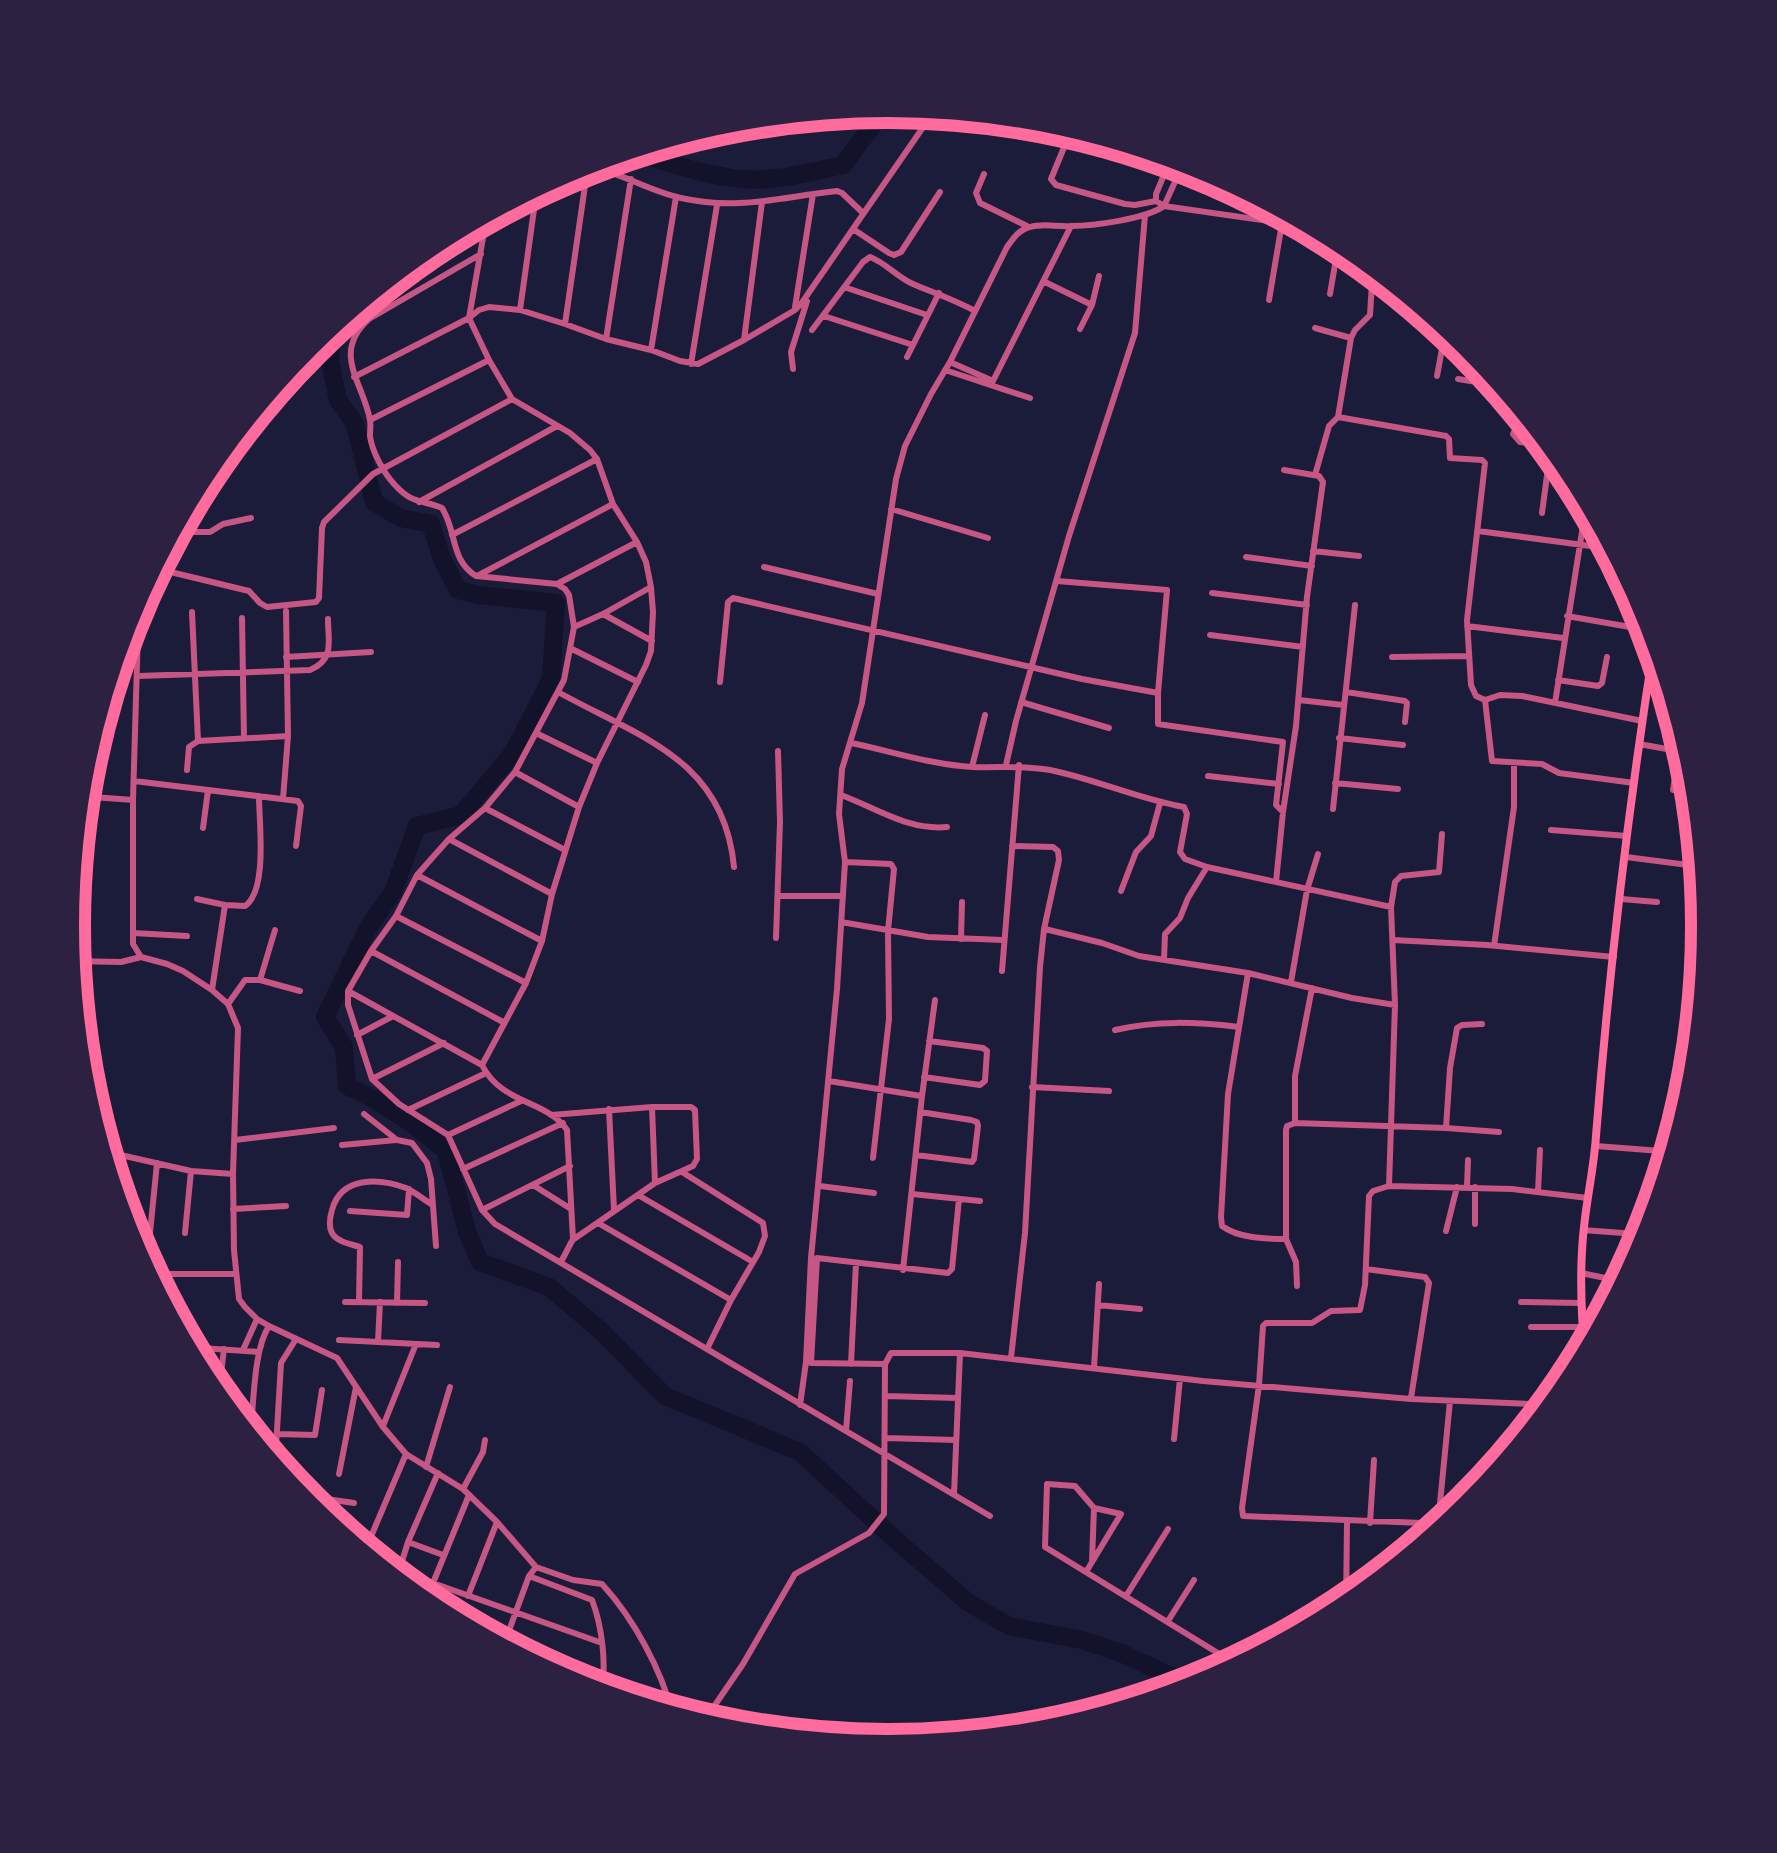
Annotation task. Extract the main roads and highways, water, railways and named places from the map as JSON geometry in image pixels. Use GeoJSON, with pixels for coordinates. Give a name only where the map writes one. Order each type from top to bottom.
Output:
{"type":"FeatureCollection","features":[{"type":"Feature","properties":{"kind":"main road"},"geometry":{"type":"LineString","coordinates":[[1583,1330],[1583,1230],[1596,1146],[1620,898],[1649,669]]}},
{"type":"Feature","properties":{"kind":"waterway"},"geometry":{"type":"LineString","coordinates":[[655,158],[728,177],[755,180],[793,176],[843,165],[874,124]]}},
{"type":"Feature","properties":{"kind":"waterway"},"geometry":{"type":"LineString","coordinates":[[331,348],[338,400],[355,424],[374,502],[401,518],[431,524],[442,559],[458,590],[556,603],[551,679],[513,753],[461,815],[417,826],[393,892],[369,926],[325,1017],[344,1047],[347,1086],[414,1125],[446,1151],[467,1232],[480,1262],[549,1287],[599,1329],[665,1396],[800,1452],[969,1603],[1009,1626],[1082,1640],[1174,1677]]}}]}
